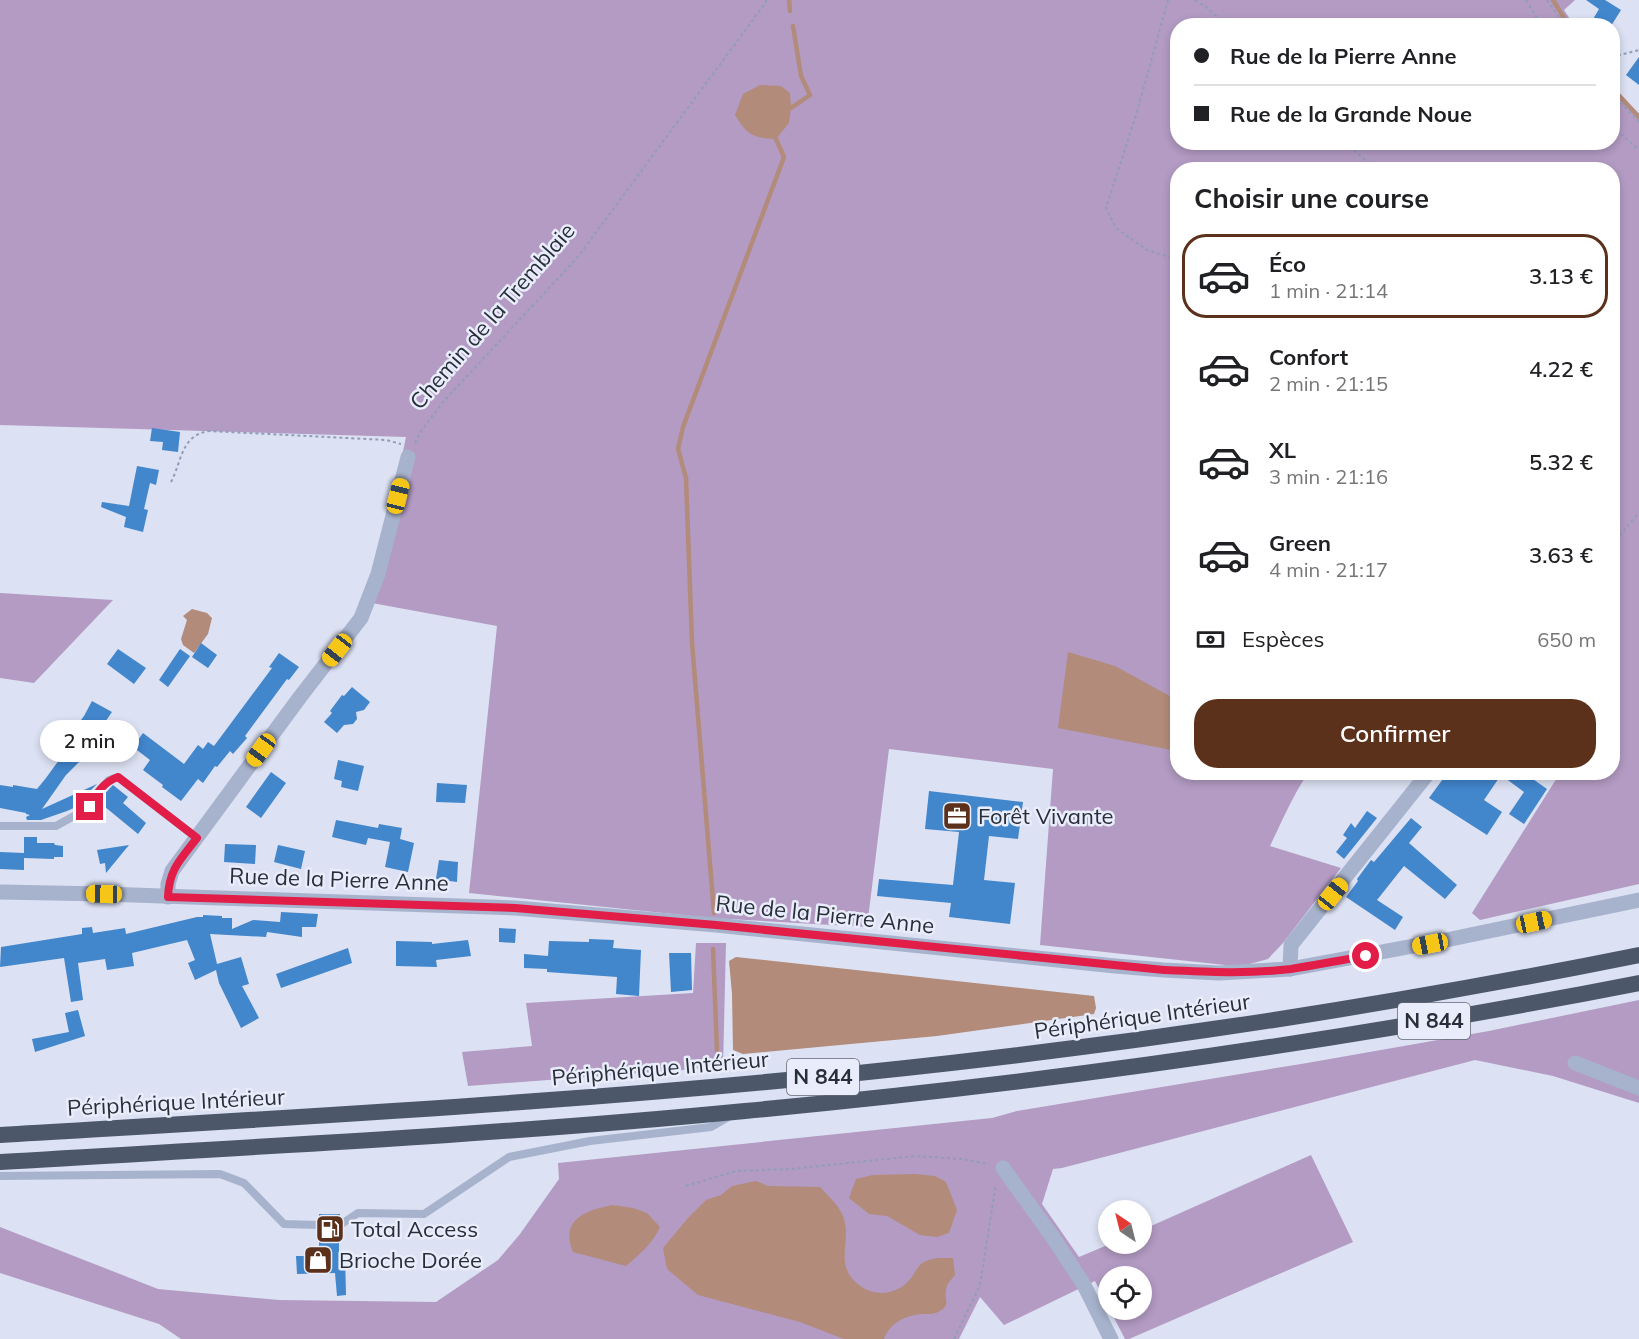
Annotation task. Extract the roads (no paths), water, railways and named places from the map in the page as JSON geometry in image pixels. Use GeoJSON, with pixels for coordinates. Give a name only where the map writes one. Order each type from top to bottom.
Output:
{"type":"FeatureCollection","features":[{"type":"Feature","properties":{"kind":"highway","name":"Périphérique Intérieur"},"geometry":{"type":"LineString","coordinates":[[0,1135],[463,1107],[701,1088],[952,1063],[1118,1043],[1285,1019],[1639,956]]}},
{"type":"Feature","properties":{"kind":"highway","name":"N 844"},"geometry":{"type":"LineString","coordinates":[[0,1162],[470,1133],[739,1112],[986,1086],[1205,1058],[1401,1027],[1639,983]]}},
{"type":"Feature","properties":{"kind":"street"},"geometry":{"type":"LineString","coordinates":[[168,897],[168,884],[172,871],[361,618],[378,574],[408,457]]}},
{"type":"Feature","properties":{"kind":"street"},"geometry":{"type":"LineString","coordinates":[[1290,969],[1291,945],[1423,780]]}},
{"type":"Feature","properties":{"kind":"street","name":"Rue de la Pierre Anne"},"geometry":{"type":"LineString","coordinates":[[0,892],[515,908],[716,925],[1164,970],[1219,973],[1290,969],[1639,900]]}},
{"type":"Feature","properties":{"kind":"street"},"geometry":{"type":"LineString","coordinates":[[1575,1063],[1639,1088]]}},
{"type":"Feature","properties":{"kind":"street"},"geometry":{"type":"LineString","coordinates":[[1003,1168],[1084,1285],[1111,1339]]}},
{"type":"Feature","properties":{"kind":"lane"},"geometry":{"type":"LineString","coordinates":[[0,826],[56,826],[90,807],[95,795],[109,780],[118,777],[197,838]]}},
{"type":"Feature","properties":{"kind":"lane"},"geometry":{"type":"LineString","coordinates":[[339,1225],[358,1213],[424,1214],[509,1157],[590,1141],[711,1127],[739,1112]]}},
{"type":"Feature","properties":{"kind":"lane"},"geometry":{"type":"LineString","coordinates":[[0,1176],[219,1173],[244,1183],[284,1224],[319,1224]]}},
{"type":"Feature","properties":{"kind":"waterway"},"geometry":{"type":"LineString","coordinates":[[789,0],[790,11]]}},
{"type":"Feature","properties":{"kind":"waterway"},"geometry":{"type":"LineString","coordinates":[[1553,0],[1564,18]]}},
{"type":"Feature","properties":{"kind":"waterway"},"geometry":{"type":"LineString","coordinates":[[791,108],[810,95],[801,76],[793,26]]}},
{"type":"Feature","properties":{"kind":"waterway"},"geometry":{"type":"LineString","coordinates":[[1620,97],[1639,117]]}},
{"type":"Feature","properties":{"kind":"waterway"},"geometry":{"type":"LineString","coordinates":[[714,913],[692,643],[686,478],[678,449],[683,427],[784,157],[776,139]]}},
{"type":"Feature","properties":{"kind":"waterway"},"geometry":{"type":"LineString","coordinates":[[713,949],[717,1051]]}},
{"type":"Feature","properties":{"kind":"place","name":"Forêt Vivante"},"geometry":{"type":"Point","coordinates":[957,816]}},
{"type":"Feature","properties":{"kind":"place","name":"Total Access"},"geometry":{"type":"Point","coordinates":[330,1229]}},
{"type":"Feature","properties":{"kind":"place","name":"Brioche Dorée"},"geometry":{"type":"Point","coordinates":[318,1260]}}]}
